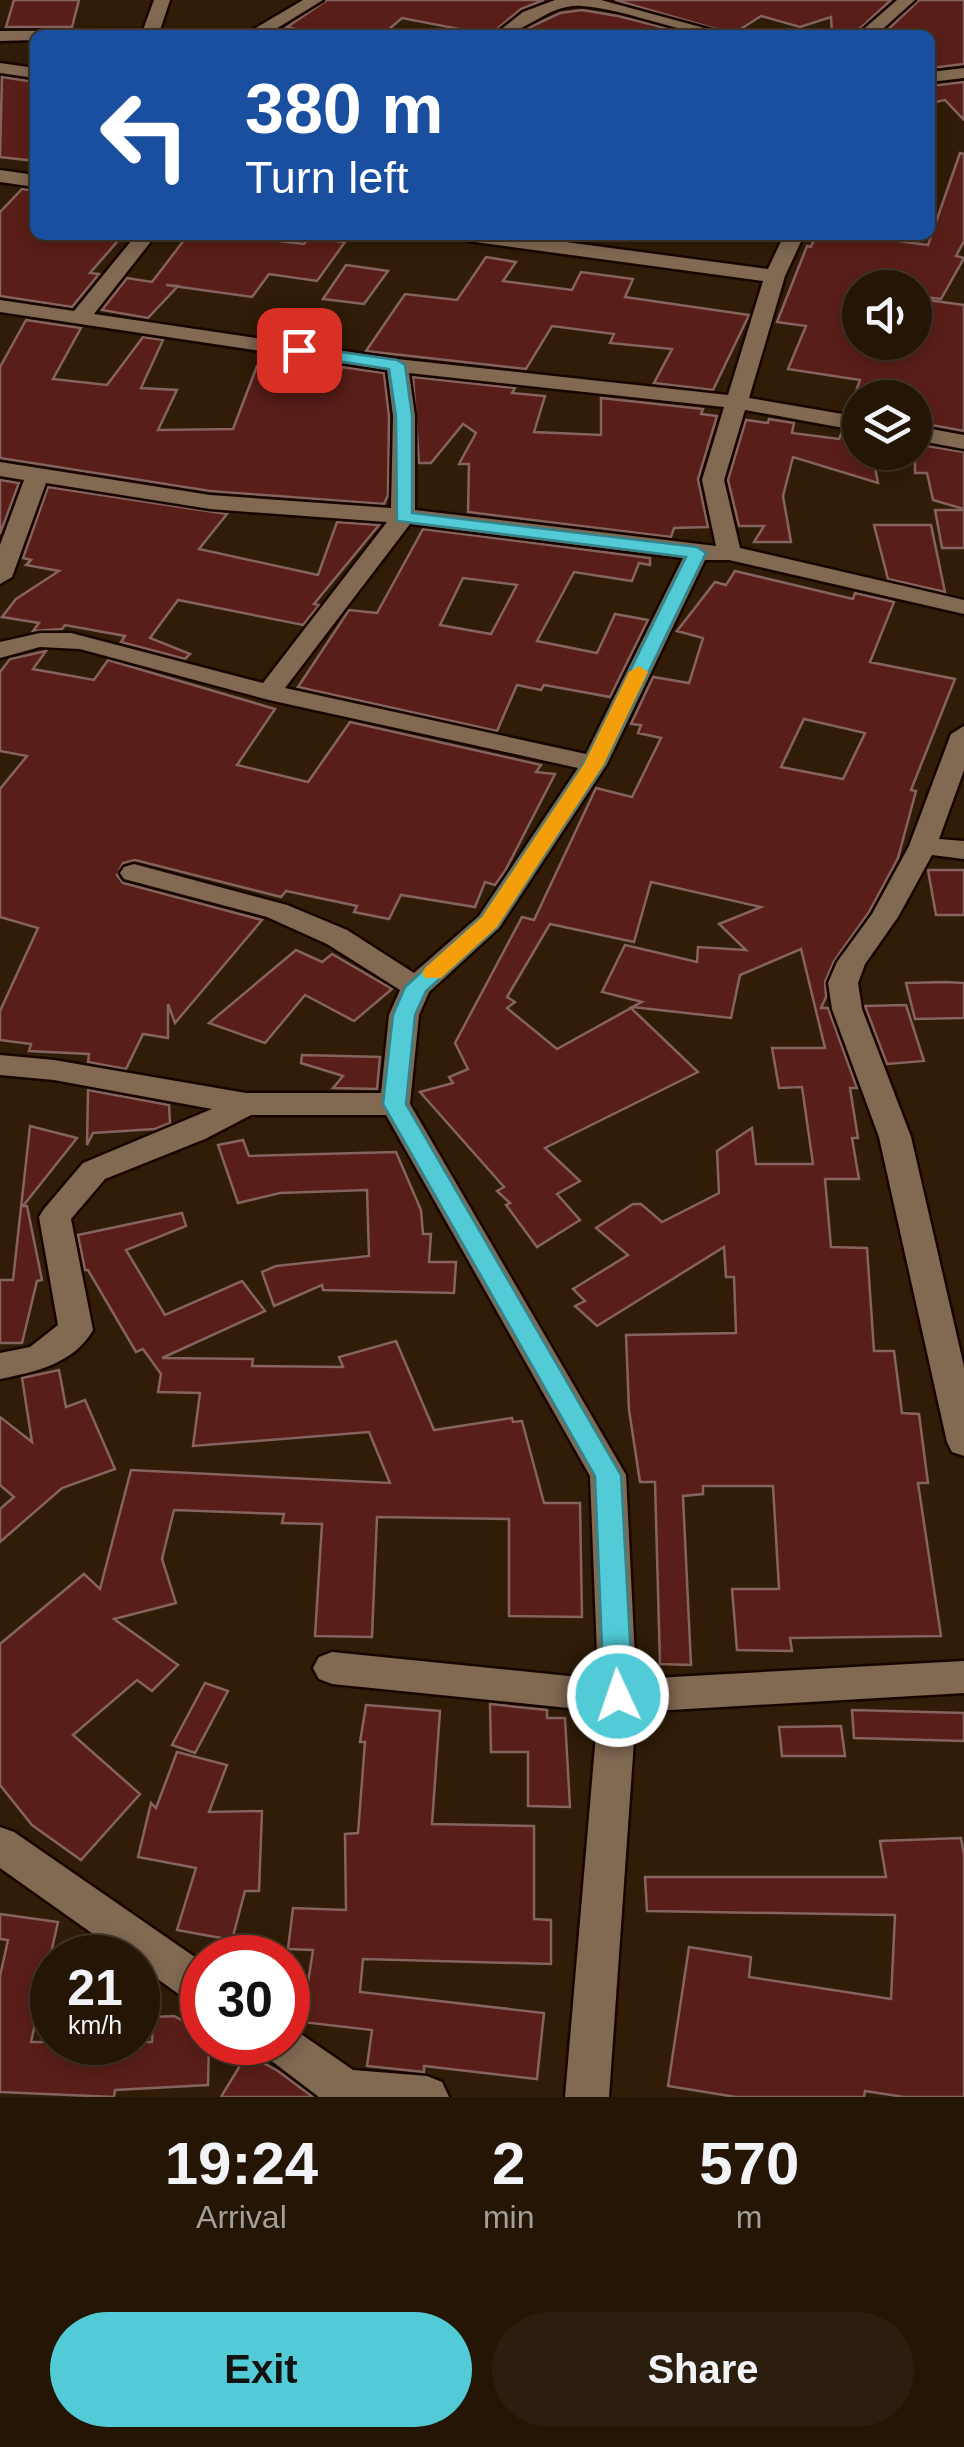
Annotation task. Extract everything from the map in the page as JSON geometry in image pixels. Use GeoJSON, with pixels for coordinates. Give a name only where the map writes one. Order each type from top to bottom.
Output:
{"type":"FeatureCollection","features":[{"type":"Feature","properties":{"kind":"street"},"geometry":{"type":"LineString","coordinates":[[151,30],[162,0]]}},
{"type":"Feature","properties":{"kind":"street"},"geometry":{"type":"LineString","coordinates":[[262,30],[315,0]]}},
{"type":"Feature","properties":{"kind":"street"},"geometry":{"type":"LineString","coordinates":[[508,30],[523,16],[539,9],[580,0],[701,30]]}},
{"type":"Feature","properties":{"kind":"street"},"geometry":{"type":"LineString","coordinates":[[872,30],[907,0]]}},
{"type":"Feature","properties":{"kind":"street"},"geometry":{"type":"LineString","coordinates":[[0,36],[30,35]]}},
{"type":"Feature","properties":{"kind":"street"},"geometry":{"type":"LineString","coordinates":[[0,68],[30,72]]}},
{"type":"Feature","properties":{"kind":"street"},"geometry":{"type":"LineString","coordinates":[[935,75],[964,72]]}},
{"type":"Feature","properties":{"kind":"street"},"geometry":{"type":"LineString","coordinates":[[0,176],[30,180]]}},
{"type":"Feature","properties":{"kind":"street"},"geometry":{"type":"LineString","coordinates":[[80,317],[142,240]]}},
{"type":"Feature","properties":{"kind":"street"},"geometry":{"type":"LineString","coordinates":[[528,240],[775,276]]}},
{"type":"Feature","properties":{"kind":"street"},"geometry":{"type":"LineString","coordinates":[[730,553],[713,480],[775,276],[792,240]]}},
{"type":"Feature","properties":{"kind":"street"},"geometry":{"type":"LineString","coordinates":[[0,306],[397,365],[735,402],[842,421]]}},
{"type":"Feature","properties":{"kind":"street"},"geometry":{"type":"LineString","coordinates":[[269,692],[403,517],[404,416],[397,365]]}},
{"type":"Feature","properties":{"kind":"street"},"geometry":{"type":"LineString","coordinates":[[932,436],[964,442]]}},
{"type":"Feature","properties":{"kind":"street"},"geometry":{"type":"LineString","coordinates":[[0,469],[210,502],[403,517],[697,553],[730,553],[964,607]]}},
{"type":"Feature","properties":{"kind":"street"},"geometry":{"type":"LineString","coordinates":[[0,577],[38,476]]}},
{"type":"Feature","properties":{"kind":"street"},"geometry":{"type":"LineString","coordinates":[[587,2097],[618,1696],[608,1475],[395,1104],[404,1015],[416,987],[490,922],[594,764],[697,553]]}},
{"type":"Feature","properties":{"kind":"street"},"geometry":{"type":"LineString","coordinates":[[0,650],[29,640],[58,637],[269,692],[594,764]]}},
{"type":"Feature","properties":{"kind":"street"},"geometry":{"type":"LineString","coordinates":[[964,734],[923,846],[884,917],[851,962],[842,984],[847,1009],[895,1137],[964,1442]]}},
{"type":"Feature","properties":{"kind":"street"},"geometry":{"type":"LineString","coordinates":[[923,846],[964,850]]}},
{"type":"Feature","properties":{"kind":"street"},"geometry":{"type":"LineString","coordinates":[[134,872],[277,911],[336,937],[416,987]]}},
{"type":"Feature","properties":{"kind":"street"},"geometry":{"type":"LineString","coordinates":[[0,1065],[54,1070],[246,1104],[395,1104]]}},
{"type":"Feature","properties":{"kind":"street"},"geometry":{"type":"LineString","coordinates":[[0,1366],[38,1358],[76,1330],[55,1217],[94,1171],[194,1131],[246,1104]]}},
{"type":"Feature","properties":{"kind":"street"},"geometry":{"type":"LineString","coordinates":[[332,1668],[618,1696],[964,1677]]}},
{"type":"Feature","properties":{"kind":"street"},"geometry":{"type":"LineString","coordinates":[[0,1845],[180,1971]]}},
{"type":"Feature","properties":{"kind":"street"},"geometry":{"type":"LineString","coordinates":[[310,2064],[345,2090],[427,2097]]}},
{"type":"Feature","properties":{"kind":"building"},"geometry":{"type":"Polygon","coordinates":[[[14,0],[79,0],[72,27],[6,27],[14,0]]]}},
{"type":"Feature","properties":{"kind":"building"},"geometry":{"type":"Polygon","coordinates":[[[327,0],[544,0],[521,9],[496,30],[464,30],[402,18],[388,30],[287,27],[327,0]]]}},
{"type":"Feature","properties":{"kind":"building"},"geometry":{"type":"Polygon","coordinates":[[[615,0],[891,0],[858,30],[832,30],[831,17],[800,27],[761,16],[739,30],[719,30],[615,0]]]}},
{"type":"Feature","properties":{"kind":"building"},"geometry":{"type":"Polygon","coordinates":[[[919,0],[964,0],[964,64],[935,67],[935,30],[887,30],[919,0]]]}},
{"type":"Feature","properties":{"kind":"building"},"geometry":{"type":"Polygon","coordinates":[[[582,10],[673,30],[524,30],[560,13],[582,10]]]}},
{"type":"Feature","properties":{"kind":"building"},"geometry":{"type":"Polygon","coordinates":[[[2,77],[30,81],[30,160],[0,157],[2,77]]]}},
{"type":"Feature","properties":{"kind":"building"},"geometry":{"type":"Polygon","coordinates":[[[964,82],[964,120],[945,100],[935,102],[935,85],[964,82]]]}},
{"type":"Feature","properties":{"kind":"building"},"geometry":{"type":"Polygon","coordinates":[[[960,153],[964,154],[964,241],[956,256],[964,258],[941,299],[932,298],[932,270],[842,270],[842,360],[932,360],[932,301],[964,305],[964,431],[932,425],[932,380],[860,380],[788,369],[806,326],[777,322],[807,246],[811,247],[814,240],[892,240],[928,245],[930,240],[935,240],[935,225],[960,153]]]}},
{"type":"Feature","properties":{"kind":"building"},"geometry":{"type":"Polygon","coordinates":[[[22,189],[30,190],[30,240],[119,240],[90,273],[99,274],[72,307],[0,296],[0,212],[22,189]]]}},
{"type":"Feature","properties":{"kind":"building"},"geometry":{"type":"Polygon","coordinates":[[[184,240],[345,242],[317,281],[269,274],[252,297],[177,287],[148,318],[102,310],[127,278],[152,282],[184,240]]]}},
{"type":"Feature","properties":{"kind":"building"},"geometry":{"type":"Polygon","coordinates":[[[486,257],[516,262],[503,281],[572,290],[581,272],[633,279],[625,297],[749,315],[713,390],[654,383],[672,349],[610,343],[614,334],[552,326],[526,369],[366,351],[405,294],[457,300],[486,257]]]}},
{"type":"Feature","properties":{"kind":"building"},"geometry":{"type":"Polygon","coordinates":[[[346,265],[388,271],[364,304],[323,299],[346,265]]]}},
{"type":"Feature","properties":{"kind":"building"},"geometry":{"type":"Polygon","coordinates":[[[26,320],[81,328],[53,379],[107,385],[143,337],[163,340],[141,388],[177,390],[158,430],[233,429],[257,366],[341,371],[342,367],[384,373],[389,416],[388,495],[384,504],[210,491],[0,458],[0,367],[26,320]]]}},
{"type":"Feature","properties":{"kind":"building"},"geometry":{"type":"Polygon","coordinates":[[[413,377],[515,388],[512,393],[545,396],[534,432],[601,435],[601,398],[703,409],[701,414],[717,416],[698,479],[708,527],[674,528],[671,537],[468,512],[469,464],[459,464],[476,433],[463,424],[431,463],[419,463],[413,377]]]}},
{"type":"Feature","properties":{"kind":"building"},"geometry":{"type":"Polygon","coordinates":[[[769,419],[794,423],[792,433],[839,439],[842,432],[842,470],[875,470],[878,483],[793,457],[783,496],[791,542],[754,542],[764,526],[739,526],[728,480],[746,420],[768,423],[769,419]]]}},
{"type":"Feature","properties":{"kind":"building"},"geometry":{"type":"Polygon","coordinates":[[[932,447],[964,452],[964,509],[933,500],[927,473],[915,473],[932,470],[932,447]]]}},
{"type":"Feature","properties":{"kind":"building"},"geometry":{"type":"Polygon","coordinates":[[[0,480],[19,483],[0,534],[0,480]]]}},
{"type":"Feature","properties":{"kind":"building"},"geometry":{"type":"Polygon","coordinates":[[[48,487],[227,514],[199,549],[318,575],[337,522],[379,525],[314,604],[319,605],[303,625],[178,600],[150,638],[190,654],[185,659],[121,642],[125,636],[65,625],[62,629],[33,631],[39,623],[2,617],[16,599],[59,571],[26,565],[31,560],[23,558],[48,487]]]}},
{"type":"Feature","properties":{"kind":"building"},"geometry":{"type":"Polygon","coordinates":[[[935,510],[964,510],[964,548],[942,548],[935,510]]]}},
{"type":"Feature","properties":{"kind":"building"},"geometry":{"type":"Polygon","coordinates":[[[874,525],[931,525],[945,592],[888,579],[874,525]]]}},
{"type":"Feature","properties":{"kind":"building"},"geometry":{"type":"Polygon","coordinates":[[[423,529],[650,558],[650,565],[639,563],[632,581],[574,572],[537,641],[597,653],[615,614],[648,620],[610,697],[544,685],[541,690],[517,685],[497,731],[298,687],[349,610],[377,613],[423,529]],[[463,578],[440,625],[491,634],[517,585],[463,578]]]}},
{"type":"Feature","properties":{"kind":"building"},"geometry":{"type":"Polygon","coordinates":[[[735,571],[853,599],[855,593],[894,602],[870,662],[955,679],[911,790],[916,791],[898,858],[869,912],[834,961],[825,982],[826,997],[821,1008],[828,1008],[857,1088],[850,1088],[858,1138],[852,1138],[859,1179],[825,1179],[831,1247],[867,1248],[874,1351],[894,1351],[902,1413],[919,1414],[928,1483],[918,1483],[941,1636],[790,1638],[792,1651],[737,1650],[732,1589],[779,1589],[773,1486],[703,1486],[703,1494],[683,1496],[691,1665],[660,1664],[655,1482],[640,1482],[629,1410],[626,1335],[736,1333],[734,1277],[726,1277],[724,1247],[597,1326],[575,1306],[585,1301],[573,1289],[628,1255],[596,1228],[633,1204],[641,1204],[662,1222],[719,1193],[717,1151],[752,1128],[756,1164],[813,1164],[802,1087],[779,1088],[772,1048],[825,1048],[801,949],[740,975],[731,1018],[632,1007],[642,1002],[602,992],[625,945],[697,962],[698,947],[746,950],[719,924],[761,907],[651,882],[634,942],[550,924],[507,997],[515,1002],[507,1008],[557,1049],[631,1008],[698,1072],[545,1148],[580,1181],[557,1194],[580,1220],[537,1247],[506,1205],[510,1203],[497,1191],[504,1187],[420,1092],[453,1083],[449,1077],[468,1069],[455,1043],[522,917],[534,920],[596,788],[632,797],[661,738],[638,733],[641,725],[631,724],[653,677],[689,683],[703,638],[677,631],[715,582],[726,585],[735,571]],[[804,719],[781,767],[843,779],[865,733],[804,719]]]}},
{"type":"Feature","properties":{"kind":"building"},"geometry":{"type":"Polygon","coordinates":[[[46,651],[33,669],[94,680],[108,660],[275,709],[237,765],[308,782],[350,722],[541,765],[536,772],[555,774],[505,871],[495,885],[485,882],[475,907],[401,895],[389,919],[354,912],[357,906],[286,891],[281,897],[135,860],[123,863],[117,875],[123,883],[262,920],[175,1023],[168,1004],[168,1038],[143,1034],[126,1069],[88,1062],[89,1054],[29,1051],[31,1044],[0,1040],[0,1011],[38,928],[0,917],[0,789],[27,756],[0,751],[0,672],[10,659],[46,651]]]}},
{"type":"Feature","properties":{"kind":"building"},"geometry":{"type":"Polygon","coordinates":[[[928,870],[964,870],[964,915],[936,915],[928,870]]]}},
{"type":"Feature","properties":{"kind":"building"},"geometry":{"type":"Polygon","coordinates":[[[296,950],[322,962],[332,954],[392,989],[354,1021],[305,995],[265,1043],[209,1023],[296,950]]]}},
{"type":"Feature","properties":{"kind":"building"},"geometry":{"type":"Polygon","coordinates":[[[906,983],[964,983],[964,1018],[915,1019],[906,983]]]}},
{"type":"Feature","properties":{"kind":"building"},"geometry":{"type":"Polygon","coordinates":[[[906,1005],[924,1061],[887,1064],[865,1006],[906,1005]]]}},
{"type":"Feature","properties":{"kind":"building"},"geometry":{"type":"Polygon","coordinates":[[[302,1055],[380,1057],[377,1089],[333,1088],[343,1076],[301,1063],[302,1055]]]}},
{"type":"Feature","properties":{"kind":"building"},"geometry":{"type":"Polygon","coordinates":[[[88,1090],[169,1105],[170,1123],[155,1129],[93,1133],[87,1145],[88,1090]]]}},
{"type":"Feature","properties":{"kind":"building"},"geometry":{"type":"Polygon","coordinates":[[[30,1126],[77,1138],[23,1206],[27,1206],[42,1280],[37,1281],[22,1343],[0,1343],[0,1280],[13,1280],[30,1126]]]}},
{"type":"Feature","properties":{"kind":"building"},"geometry":{"type":"Polygon","coordinates":[[[243,1140],[249,1156],[396,1152],[421,1210],[423,1234],[431,1234],[429,1262],[456,1262],[454,1293],[323,1290],[322,1285],[274,1306],[262,1272],[276,1266],[369,1256],[367,1190],[280,1193],[238,1203],[218,1145],[243,1140]]]}},
{"type":"Feature","properties":{"kind":"building"},"geometry":{"type":"Polygon","coordinates":[[[182,1213],[186,1226],[126,1250],[165,1315],[242,1281],[265,1311],[162,1358],[253,1359],[252,1366],[343,1367],[339,1357],[396,1341],[434,1430],[512,1418],[513,1422],[522,1421],[544,1503],[580,1503],[582,1617],[509,1616],[509,1519],[377,1517],[372,1637],[315,1636],[322,1524],[282,1523],[284,1514],[174,1510],[162,1559],[176,1603],[114,1619],[178,1665],[152,1691],[137,1680],[73,1735],[140,1794],[81,1860],[32,1825],[0,1785],[0,1644],[84,1574],[100,1589],[131,1470],[390,1483],[369,1432],[193,1446],[200,1393],[158,1392],[161,1374],[143,1349],[136,1352],[85,1270],[78,1235],[182,1213]]]}},
{"type":"Feature","properties":{"kind":"building"},"geometry":{"type":"Polygon","coordinates":[[[59,1370],[66,1407],[85,1400],[115,1469],[62,1488],[0,1542],[0,1509],[14,1497],[0,1485],[0,1417],[32,1442],[22,1378],[59,1370]]]}},
{"type":"Feature","properties":{"kind":"building"},"geometry":{"type":"Polygon","coordinates":[[[205,1683],[228,1691],[195,1753],[172,1745],[205,1683]]]}},
{"type":"Feature","properties":{"kind":"building"},"geometry":{"type":"Polygon","coordinates":[[[490,1704],[547,1710],[547,1718],[565,1718],[570,1807],[528,1806],[528,1752],[491,1752],[490,1704]]]}},
{"type":"Feature","properties":{"kind":"building"},"geometry":{"type":"Polygon","coordinates":[[[366,1705],[440,1711],[432,1824],[534,1826],[534,1919],[551,1920],[551,1964],[363,1959],[360,1992],[544,2013],[537,2079],[424,2066],[424,2072],[367,2066],[372,2030],[310,2023],[313,1950],[310,1935],[290,1935],[293,1908],[346,1910],[345,1834],[358,1833],[365,1742],[360,1742],[366,1705]]]}},
{"type":"Feature","properties":{"kind":"building"},"geometry":{"type":"Polygon","coordinates":[[[852,1710],[964,1713],[964,1741],[854,1738],[852,1710]]]}},
{"type":"Feature","properties":{"kind":"building"},"geometry":{"type":"Polygon","coordinates":[[[841,1726],[845,1756],[782,1756],[779,1727],[841,1726]]]}},
{"type":"Feature","properties":{"kind":"building"},"geometry":{"type":"Polygon","coordinates":[[[177,1752],[227,1765],[209,1812],[262,1811],[259,1891],[245,1891],[233,1935],[177,1930],[196,1868],[138,1857],[151,1803],[156,1808],[177,1752]]]}},
{"type":"Feature","properties":{"kind":"building"},"geometry":{"type":"Polygon","coordinates":[[[961,1838],[964,2097],[904,2097],[865,2091],[864,2097],[736,2097],[668,2086],[689,1947],[751,1957],[749,1977],[891,1999],[895,1915],[647,1911],[645,1877],[886,1877],[880,1841],[961,1838]]]}},
{"type":"Feature","properties":{"kind":"building"},"geometry":{"type":"Polygon","coordinates":[[[0,1914],[58,1922],[55,1935],[30,1935],[30,2065],[160,2065],[160,2017],[174,2016],[180,2019],[180,2065],[208,2065],[208,2085],[115,2090],[114,2097],[0,2092],[0,1976],[8,1940],[0,1939],[0,1914]]]}},
{"type":"Feature","properties":{"kind":"building"},"geometry":{"type":"Polygon","coordinates":[[[240,2065],[267,2065],[313,2097],[221,2097],[240,2065]]]}},
{"type":"Feature","properties":{"kind":"slow traffic"},"geometry":{"type":"LineString","coordinates":[[433,973],[490,922],[594,764],[639,672]]}},
{"type":"Feature","properties":{"kind":"route"},"geometry":{"type":"LineString","coordinates":[[299,350],[397,365],[404,416],[403,517],[455,520],[697,553],[594,764],[490,922],[416,987],[404,1015],[395,1104],[608,1475],[618,1696]]}}]}
